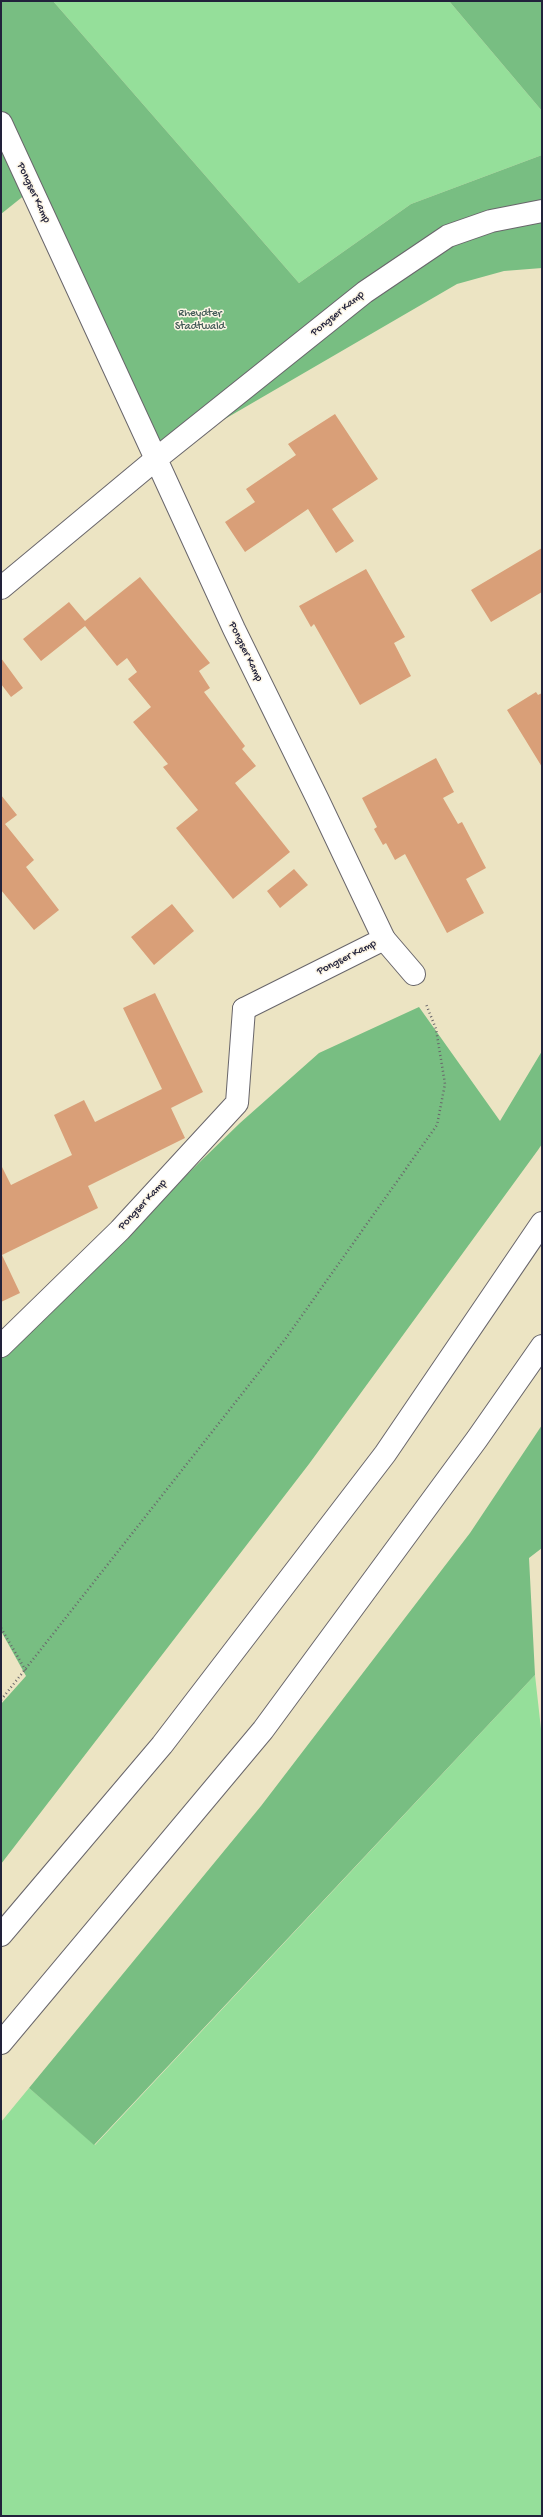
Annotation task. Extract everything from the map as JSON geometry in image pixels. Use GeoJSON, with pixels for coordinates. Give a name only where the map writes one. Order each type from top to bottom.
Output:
{"type":"FeatureCollection","features":[{"type":"Feature","properties":{"kind":"main road","name":"Pongser Kamp"},"geometry":{"type":"LineString","coordinates":[[1,123],[234,629],[384,939],[244,1009],[237,1103],[120,1230],[1,1346]]}},
{"type":"Feature","properties":{"kind":"main road","name":"Pongser Kamp"},"geometry":{"type":"LineString","coordinates":[[1,588],[156,459],[364,292],[448,236],[491,221],[542,212]]}},
{"type":"Feature","properties":{"kind":"main road"},"geometry":{"type":"LineString","coordinates":[[384,939],[414,974]]}},
{"type":"Feature","properties":{"kind":"main road"},"geometry":{"type":"LineString","coordinates":[[1,1935],[162,1745],[385,1454],[542,1223]]}},
{"type":"Feature","properties":{"kind":"main road"},"geometry":{"type":"LineString","coordinates":[[1,2043],[263,1730],[477,1439],[542,1346]]}},
{"type":"Feature","properties":{"kind":"path"},"geometry":{"type":"LineString","coordinates":[[1,1700],[26,1671],[286,1338],[437,1125],[445,1084],[442,1055],[436,1029],[414,974]]}},
{"type":"Feature","properties":{"kind":"path"},"geometry":{"type":"LineString","coordinates":[[1,1628],[26,1671]]}},
{"type":"Feature","properties":{"kind":"green space","name":"Rheydter Stadtwald"},"geometry":{"type":"Polygon","coordinates":[[[1,1],[53,1],[299,283],[411,204],[542,155],[542,268],[504,271],[457,284],[156,459],[31,190],[1,214],[1,1]]]}},
{"type":"Feature","properties":{"kind":"green space"},"geometry":{"type":"Polygon","coordinates":[[[53,1],[449,1],[542,111],[542,155],[411,204],[299,283],[53,1]]]}},
{"type":"Feature","properties":{"kind":"green space"},"geometry":{"type":"Polygon","coordinates":[[[449,1],[542,1],[542,111],[449,1]]]}},
{"type":"Feature","properties":{"kind":"green space"},"geometry":{"type":"Polygon","coordinates":[[[419,1007],[500,1121],[542,1051],[542,1144],[309,1464],[1,1864],[1,1704],[26,1676],[1,1631],[1,1355],[240,1123],[319,1053],[419,1007]]]}},
{"type":"Feature","properties":{"kind":"green space"},"geometry":{"type":"Polygon","coordinates":[[[542,1425],[542,1548],[529,1558],[535,1675],[94,2145],[29,2088],[261,1806],[470,1533],[542,1425]]]}},
{"type":"Feature","properties":{"kind":"green space"},"geometry":{"type":"Polygon","coordinates":[[[535,1675],[542,1738],[542,2516],[1,2516],[1,2122],[29,2088],[95,2145],[535,1675]]]}},
{"type":"Feature","properties":{"kind":"building"},"geometry":{"type":"Polygon","coordinates":[[[335,414],[378,479],[332,509],[354,541],[336,553],[308,509],[245,552],[225,522],[255,502],[246,489],[296,455],[288,444],[335,414]]]}},
{"type":"Feature","properties":{"kind":"building"},"geometry":{"type":"Polygon","coordinates":[[[542,548],[542,592],[491,622],[471,590],[542,548]]]}},
{"type":"Feature","properties":{"kind":"building"},"geometry":{"type":"Polygon","coordinates":[[[366,569],[405,637],[394,643],[411,676],[360,705],[314,624],[311,627],[299,606],[366,569]]]}},
{"type":"Feature","properties":{"kind":"building"},"geometry":{"type":"Polygon","coordinates":[[[140,577],[210,663],[199,671],[210,688],[204,692],[245,746],[242,749],[256,766],[235,783],[290,852],[233,899],[176,828],[198,810],[163,767],[168,764],[133,722],[151,707],[128,679],[137,672],[127,658],[117,666],[85,626],[41,661],[23,639],[69,602],[85,621],[140,577]]]}},
{"type":"Feature","properties":{"kind":"building"},"geometry":{"type":"Polygon","coordinates":[[[1,658],[23,688],[11,697],[1,684],[1,658]]]}},
{"type":"Feature","properties":{"kind":"building"},"geometry":{"type":"Polygon","coordinates":[[[536,692],[538,695],[542,693],[542,767],[507,710],[536,692]]]}},
{"type":"Feature","properties":{"kind":"building"},"geometry":{"type":"Polygon","coordinates":[[[436,758],[454,792],[443,798],[458,824],[462,822],[486,868],[466,879],[484,913],[447,933],[405,854],[395,860],[386,843],[383,845],[374,829],[377,827],[362,798],[436,758]]]}},
{"type":"Feature","properties":{"kind":"building"},"geometry":{"type":"Polygon","coordinates":[[[1,795],[17,815],[5,824],[34,860],[26,867],[59,910],[34,930],[1,890],[1,795]]]}},
{"type":"Feature","properties":{"kind":"building"},"geometry":{"type":"Polygon","coordinates":[[[294,869],[308,885],[280,908],[267,891],[294,869]]]}},
{"type":"Feature","properties":{"kind":"building"},"geometry":{"type":"Polygon","coordinates":[[[172,904],[194,931],[154,965],[131,937],[172,904]]]}},
{"type":"Feature","properties":{"kind":"building"},"geometry":{"type":"Polygon","coordinates":[[[155,993],[203,1092],[171,1108],[185,1138],[88,1186],[98,1208],[2,1255],[20,1293],[1,1302],[1,1165],[11,1185],[72,1155],[54,1115],[84,1100],[95,1122],[162,1089],[123,1008],[155,993]]]}}]}
